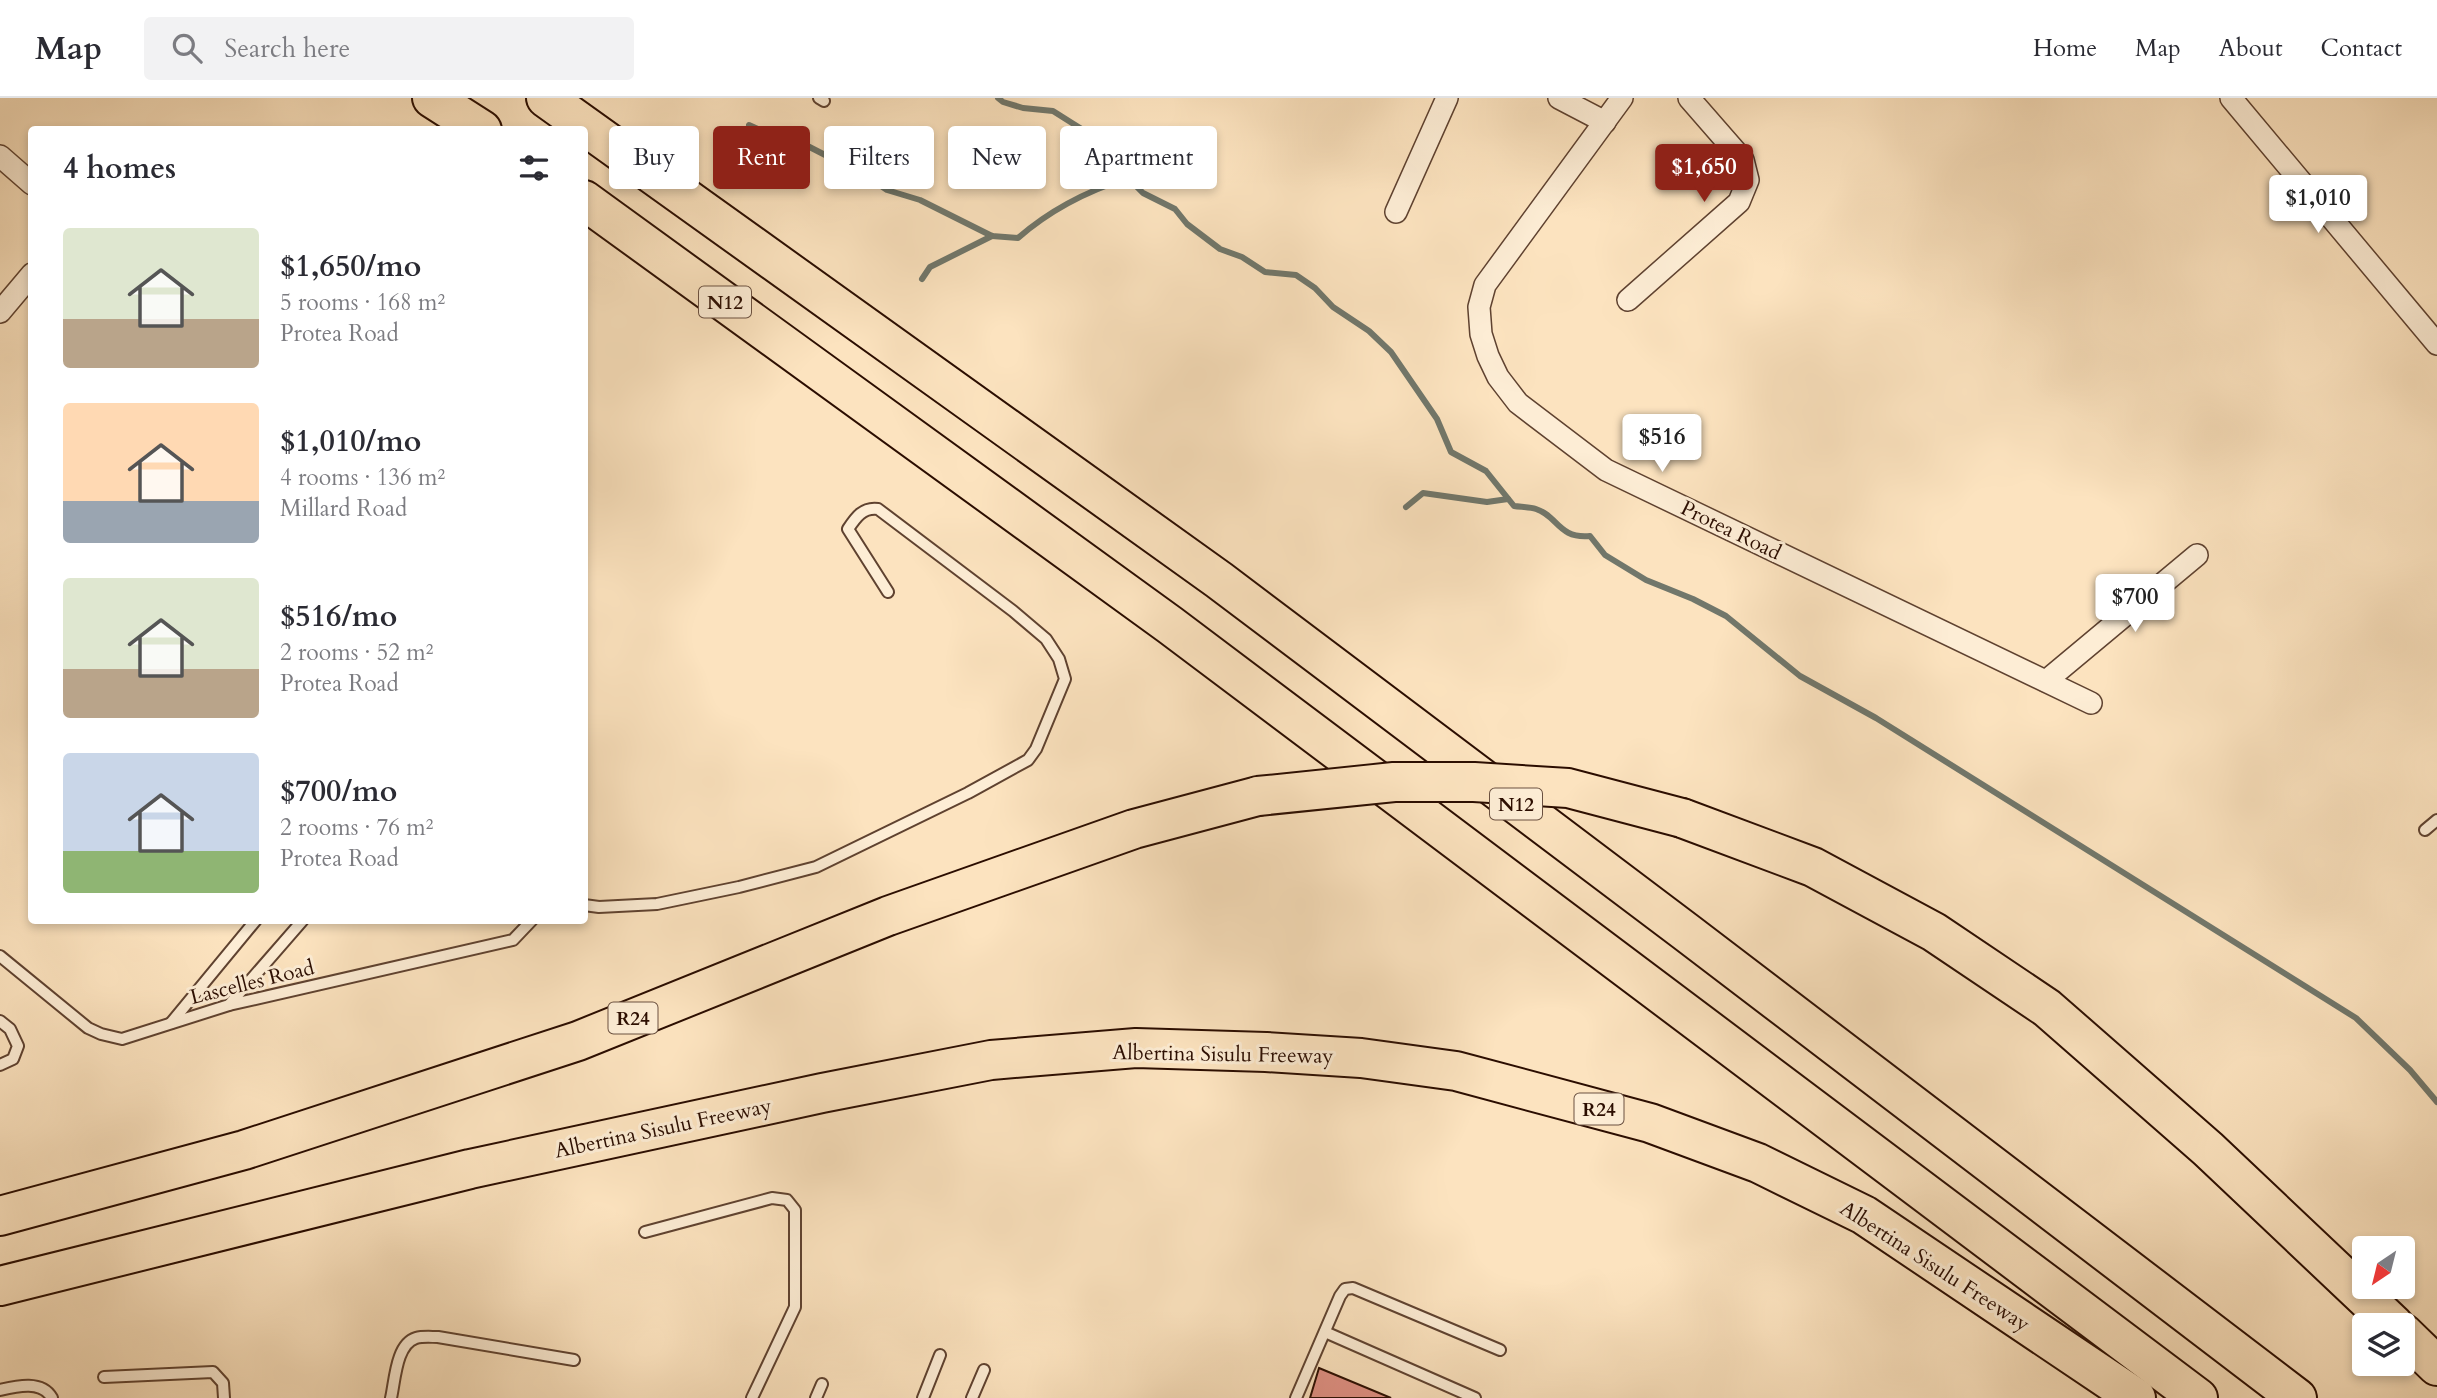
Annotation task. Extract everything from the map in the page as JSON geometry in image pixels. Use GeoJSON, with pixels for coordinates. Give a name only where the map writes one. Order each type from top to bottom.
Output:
{"type":"FeatureCollection","features":[{"type":"Feature","properties":{"kind":"highway"},"geometry":{"type":"LineString","coordinates":[[432,98],[476,126]]}},
{"type":"Feature","properties":{"kind":"highway","name":"N12"},"geometry":{"type":"LineString","coordinates":[[546,98],[585,126]]}},
{"type":"Feature","properties":{"kind":"highway","name":"N12"},"geometry":{"type":"LineString","coordinates":[[588,128],[1230,588],[2297,1398]]}},
{"type":"Feature","properties":{"kind":"highway","name":"N12"},"geometry":{"type":"LineString","coordinates":[[588,203],[1170,625],[2198,1398]]}},
{"type":"Feature","properties":{"kind":"highway","name":"R24"},"geometry":{"type":"LineString","coordinates":[[0,1216],[244,1150],[578,1041],[888,916],[1135,829],[1258,796],[1394,782],[1474,782],[1568,788],[1682,818],[1813,867],[1934,932],[2047,1008],[2208,1149],[2381,1313]]}},
{"type":"Feature","properties":{"kind":"highway","name":"Albertina Sisulu Freeway"},"geometry":{"type":"LineString","coordinates":[[0,1286],[470,1169],[991,1060],[1136,1048],[1266,1052],[1361,1058],[1456,1072],[1650,1123],[1758,1163],[1864,1215],[2136,1398]]}},
{"type":"Feature","properties":{"kind":"highway"},"geometry":{"type":"LineString","coordinates":[[2415,1345],[2437,1366]]}},
{"type":"Feature","properties":{"kind":"street"},"geometry":{"type":"LineString","coordinates":[[1396,212],[1447,98]]}},
{"type":"Feature","properties":{"kind":"street"},"geometry":{"type":"LineString","coordinates":[[1559,98],[1605,122]]}},
{"type":"Feature","properties":{"kind":"street","name":"Protea Road"},"geometry":{"type":"LineString","coordinates":[[1622,98],[1485,285],[1479,307],[1481,334],[1499,377],[1518,403],[1606,470],[2091,703]]}},
{"type":"Feature","properties":{"kind":"street"},"geometry":{"type":"LineString","coordinates":[[1628,300],[1739,202],[1748,180],[1743,160],[1689,98]]}},
{"type":"Feature","properties":{"kind":"street"},"geometry":{"type":"LineString","coordinates":[[2231,98],[2437,344]]}},
{"type":"Feature","properties":{"kind":"street"},"geometry":{"type":"LineString","coordinates":[[0,156],[28,180]]}},
{"type":"Feature","properties":{"kind":"street"},"geometry":{"type":"LineString","coordinates":[[0,312],[28,279]]}},
{"type":"Feature","properties":{"kind":"street"},"geometry":{"type":"LineString","coordinates":[[2046,681],[2197,555]]}},
{"type":"Feature","properties":{"kind":"lane"},"geometry":{"type":"LineString","coordinates":[[588,906],[657,904],[816,867],[968,793],[1027,760],[1036,749],[1065,679],[1059,659],[1046,639],[878,509],[870,508],[862,511],[848,529],[888,592]]}},
{"type":"Feature","properties":{"kind":"lane"},"geometry":{"type":"LineString","coordinates":[[2426,830],[2437,820]]}},
{"type":"Feature","properties":{"kind":"lane"},"geometry":{"type":"LineString","coordinates":[[171,1023],[253,924]]}},
{"type":"Feature","properties":{"kind":"lane"},"geometry":{"type":"LineString","coordinates":[[229,1005],[300,924]]}},
{"type":"Feature","properties":{"kind":"lane","name":"Lascelles Road"},"geometry":{"type":"LineString","coordinates":[[0,956],[88,1028],[122,1039],[229,1005],[513,940],[528,924]]}},
{"type":"Feature","properties":{"kind":"lane"},"geometry":{"type":"LineString","coordinates":[[0,1021],[10,1029],[18,1046],[13,1059],[0,1065]]}},
{"type":"Feature","properties":{"kind":"lane"},"geometry":{"type":"LineString","coordinates":[[645,1232],[772,1198],[787,1200],[795,1210],[795,1307],[752,1398]]}},
{"type":"Feature","properties":{"kind":"lane"},"geometry":{"type":"LineString","coordinates":[[1296,1398],[1345,1289],[1353,1288],[1500,1350]]}},
{"type":"Feature","properties":{"kind":"lane"},"geometry":{"type":"LineString","coordinates":[[1325,1332],[1475,1398]]}},
{"type":"Feature","properties":{"kind":"lane"},"geometry":{"type":"LineString","coordinates":[[391,1398],[402,1351],[406,1343],[419,1337],[438,1337],[575,1360]]}},
{"type":"Feature","properties":{"kind":"lane"},"geometry":{"type":"LineString","coordinates":[[923,1398],[940,1355]]}},
{"type":"Feature","properties":{"kind":"lane"},"geometry":{"type":"LineString","coordinates":[[972,1398],[984,1370]]}},
{"type":"Feature","properties":{"kind":"lane"},"geometry":{"type":"LineString","coordinates":[[104,1377],[213,1372],[223,1383],[224,1398]]}},
{"type":"Feature","properties":{"kind":"lane"},"geometry":{"type":"LineString","coordinates":[[816,1398],[822,1384]]}},
{"type":"Feature","properties":{"kind":"lane"},"geometry":{"type":"LineString","coordinates":[[0,1390],[38,1386],[45,1388],[52,1398]]}},
{"type":"Feature","properties":{"kind":"building"},"geometry":{"type":"Polygon","coordinates":[[[1319,1368],[1391,1398],[1310,1398],[1319,1368]]]}},
{"type":"Feature","properties":{"kind":"waterway"},"geometry":{"type":"LineString","coordinates":[[998,98],[1023,108],[1053,111],[1104,143],[1128,178],[1143,193],[1175,209],[1187,224],[1220,249],[1242,257],[1265,272],[1296,275],[1315,288],[1333,307],[1369,331],[1391,352],[1437,419],[1451,452],[1486,471],[1514,506],[1536,509],[1565,531],[1579,536],[1590,536],[1605,555],[1646,580],[1726,616],[1800,676],[1876,718],[2356,1018],[2410,1070],[2437,1102]]}},
{"type":"Feature","properties":{"kind":"waterway"},"geometry":{"type":"LineString","coordinates":[[749,125],[767,133],[794,139],[866,176],[887,190],[920,200],[992,236],[1018,238],[1070,202],[1098,189]]}},
{"type":"Feature","properties":{"kind":"waterway"},"geometry":{"type":"LineString","coordinates":[[922,279],[930,267],[992,236]]}},
{"type":"Feature","properties":{"kind":"waterway"},"geometry":{"type":"LineString","coordinates":[[1406,507],[1423,493],[1487,502],[1508,499]]}}]}
